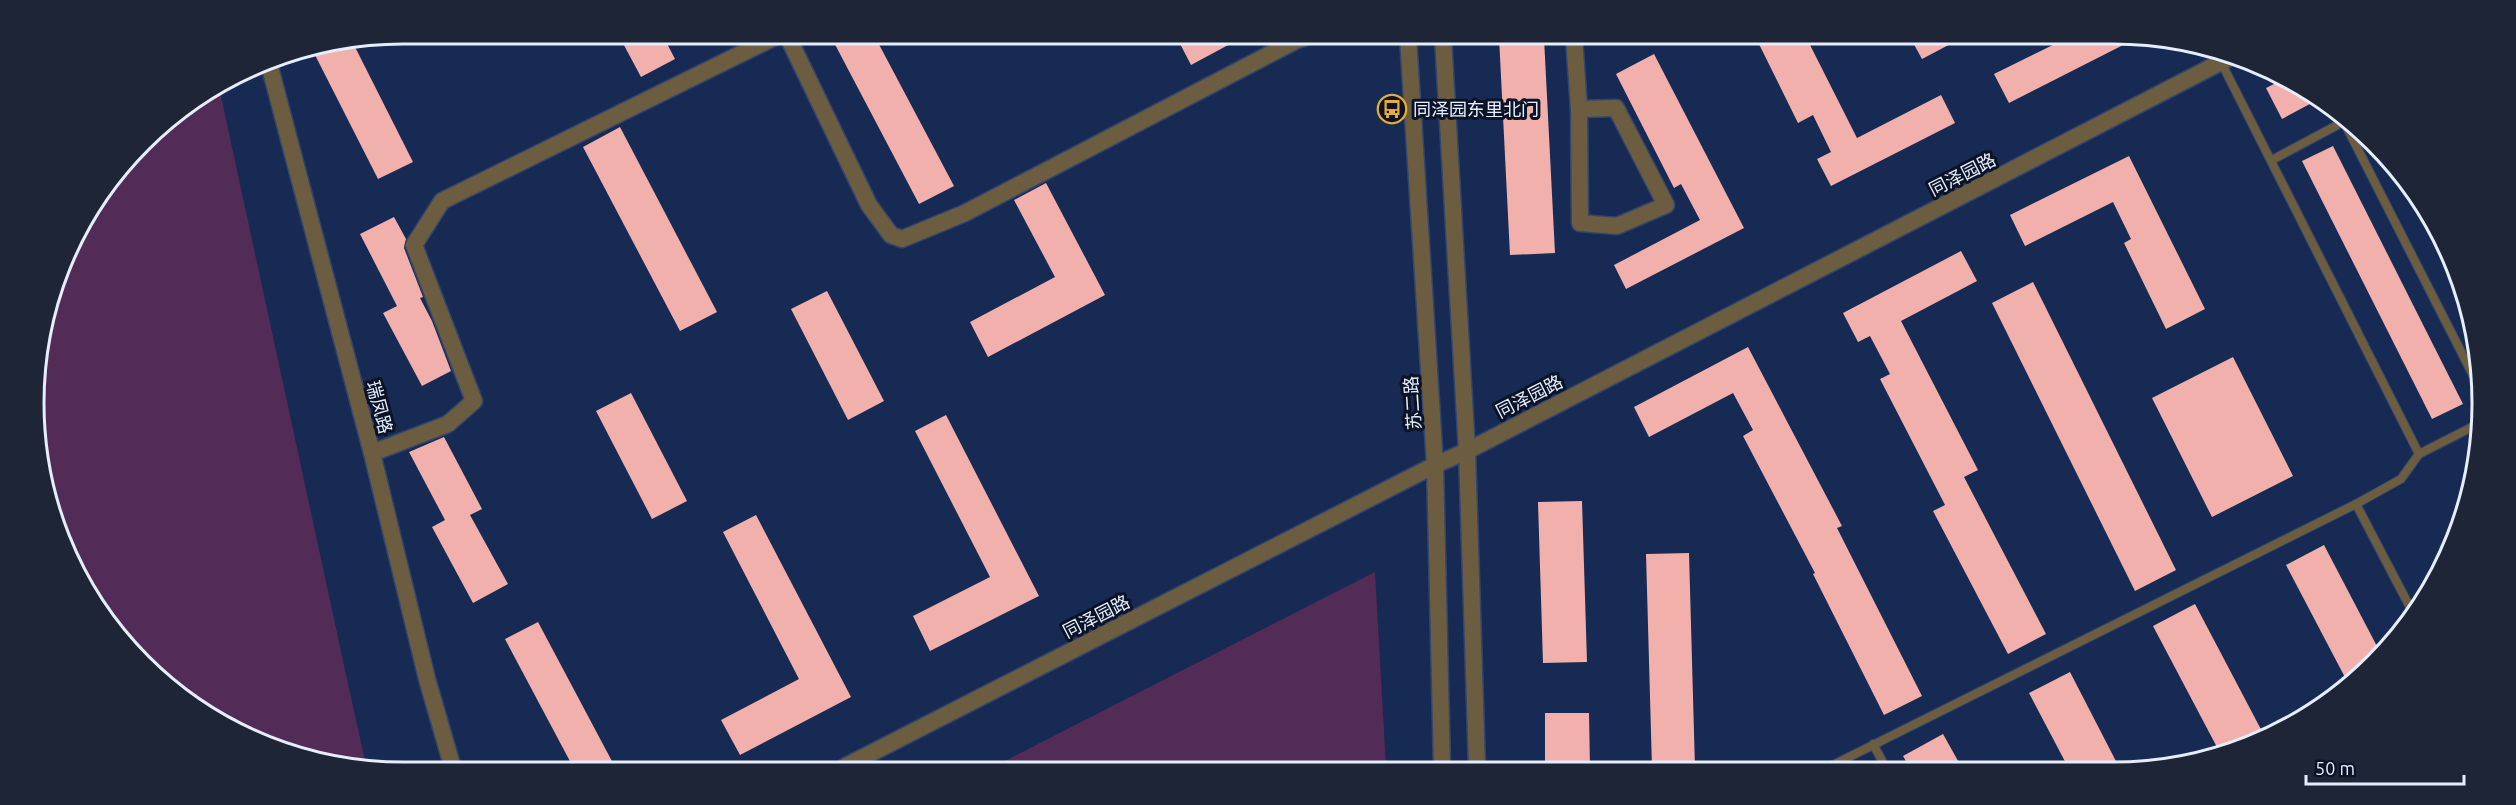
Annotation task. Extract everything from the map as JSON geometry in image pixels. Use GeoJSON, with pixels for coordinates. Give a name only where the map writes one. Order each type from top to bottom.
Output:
{"type":"FeatureCollection","features":[{"type":"Feature","properties":{"kind":"street"},"geometry":{"type":"LineString","coordinates":[[372,453],[448,424],[474,401],[414,245],[442,201],[759,44]]}},
{"type":"Feature","properties":{"kind":"street"},"geometry":{"type":"LineString","coordinates":[[792,44],[868,205],[891,235],[902,239],[965,213],[1289,44]]}},
{"type":"Feature","properties":{"kind":"street","name":"苏二路"},"geometry":{"type":"LineString","coordinates":[[1408,44],[1435,465],[1442,762]]}},
{"type":"Feature","properties":{"kind":"street"},"geometry":{"type":"LineString","coordinates":[[1443,44],[1467,451],[1477,762]]}},
{"type":"Feature","properties":{"kind":"street"},"geometry":{"type":"LineString","coordinates":[[1574,44],[1579,109],[1580,224],[1617,226],[1666,205],[1616,108],[1579,109]]}},
{"type":"Feature","properties":{"kind":"street","name":"同泽园路"},"geometry":{"type":"LineString","coordinates":[[854,762],[1435,465],[1467,451],[2219,60]]}},
{"type":"Feature","properties":{"kind":"street","name":"瑞凤路"},"geometry":{"type":"LineString","coordinates":[[270,69],[372,453],[427,679],[451,762]]}},
{"type":"Feature","properties":{"kind":"lane"},"geometry":{"type":"LineString","coordinates":[[2224,61],[2419,454]]}},
{"type":"Feature","properties":{"kind":"lane"},"geometry":{"type":"LineString","coordinates":[[2272,160],[2340,124]]}},
{"type":"Feature","properties":{"kind":"lane"},"geometry":{"type":"LineString","coordinates":[[2349,132],[2471,371]]}},
{"type":"Feature","properties":{"kind":"lane"},"geometry":{"type":"LineString","coordinates":[[1838,762],[1950,705],[1976,696],[2356,504],[2401,479],[2419,454],[2472,427]]}},
{"type":"Feature","properties":{"kind":"lane"},"geometry":{"type":"LineString","coordinates":[[2356,504],[2409,606]]}},
{"type":"Feature","properties":{"kind":"lane"},"geometry":{"type":"LineString","coordinates":[[1873,744],[1883,762]]}},
{"type":"Feature","properties":{"kind":"shaded area"},"geometry":{"type":"Polygon","coordinates":[[[220,94],[365,759],[332,755],[265,734],[203,701],[166,672],[118,621],[92,582],[71,540],[50,473],[44,426],[44,379],[50,332],[71,265],[104,203],[133,166],[184,118],[220,94]]]}},
{"type":"Feature","properties":{"kind":"shaded area"},"geometry":{"type":"Polygon","coordinates":[[[1375,572],[1386,762],[1003,762],[1375,572]]]}},
{"type":"Feature","properties":{"kind":"building"},"geometry":{"type":"Polygon","coordinates":[[[623,44],[667,44],[675,59],[641,77],[623,44]]]}},
{"type":"Feature","properties":{"kind":"building"},"geometry":{"type":"Polygon","coordinates":[[[835,44],[879,44],[954,186],[919,204],[835,44]]]}},
{"type":"Feature","properties":{"kind":"building"},"geometry":{"type":"Polygon","coordinates":[[[1180,44],[1230,44],[1191,65],[1180,44]]]}},
{"type":"Feature","properties":{"kind":"building"},"geometry":{"type":"Polygon","coordinates":[[[1499,44],[1544,44],[1555,253],[1510,255],[1499,44]]]}},
{"type":"Feature","properties":{"kind":"building"},"geometry":{"type":"Polygon","coordinates":[[[1759,44],[1810,44],[1857,138],[1941,95],[1955,123],[1831,186],[1817,159],[1831,152],[1813,115],[1798,123],[1759,44]]]}},
{"type":"Feature","properties":{"kind":"building"},"geometry":{"type":"Polygon","coordinates":[[[1914,44],[1950,44],[1922,59],[1914,44]]]}},
{"type":"Feature","properties":{"kind":"building"},"geometry":{"type":"Polygon","coordinates":[[[2055,44],[2125,44],[2009,103],[1994,74],[2055,44]]]}},
{"type":"Feature","properties":{"kind":"building"},"geometry":{"type":"Polygon","coordinates":[[[355,47],[413,162],[378,179],[315,55],[355,47]]]}},
{"type":"Feature","properties":{"kind":"building"},"geometry":{"type":"Polygon","coordinates":[[[1654,54],[1744,228],[1626,289],[1614,265],[1700,220],[1681,184],[1674,188],[1616,74],[1654,54]]]}},
{"type":"Feature","properties":{"kind":"building"},"geometry":{"type":"Polygon","coordinates":[[[2276,83],[2312,103],[2282,119],[2266,88],[2276,83]]]}},
{"type":"Feature","properties":{"kind":"building"},"geometry":{"type":"Polygon","coordinates":[[[620,127],[717,312],[680,331],[583,147],[620,127]]]}},
{"type":"Feature","properties":{"kind":"building"},"geometry":{"type":"Polygon","coordinates":[[[2333,146],[2463,404],[2432,419],[2302,161],[2333,146]]]}},
{"type":"Feature","properties":{"kind":"building"},"geometry":{"type":"Polygon","coordinates":[[[2129,156],[2205,309],[2166,329],[2124,243],[2131,239],[2113,202],[2025,246],[2010,215],[2129,156]]]}},
{"type":"Feature","properties":{"kind":"building"},"geometry":{"type":"Polygon","coordinates":[[[1046,183],[1105,295],[988,357],[970,322],[1055,277],[1014,200],[1046,183]]]}},
{"type":"Feature","properties":{"kind":"building"},"geometry":{"type":"Polygon","coordinates":[[[394,217],[406,239],[404,248],[423,297],[420,298],[432,321],[451,371],[422,386],[383,313],[397,306],[360,234],[394,217]]]}},
{"type":"Feature","properties":{"kind":"building"},"geometry":{"type":"Polygon","coordinates":[[[1961,251],[1977,281],[1901,321],[1978,470],[1964,477],[2046,634],[2008,654],[1933,511],[1945,505],[1880,379],[1890,374],[1870,336],[1858,342],[1843,313],[1961,251]]]}},
{"type":"Feature","properties":{"kind":"building"},"geometry":{"type":"Polygon","coordinates":[[[2033,282],[2176,570],[2135,591],[1992,303],[2033,282]]]}},
{"type":"Feature","properties":{"kind":"building"},"geometry":{"type":"Polygon","coordinates":[[[827,291],[884,401],[848,420],[791,309],[827,291]]]}},
{"type":"Feature","properties":{"kind":"building"},"geometry":{"type":"Polygon","coordinates":[[[1748,347],[1842,526],[1837,528],[1922,696],[1884,715],[1813,574],[1815,573],[1743,436],[1753,430],[1733,393],[1649,437],[1634,407],[1748,347]]]}},
{"type":"Feature","properties":{"kind":"building"},"geometry":{"type":"Polygon","coordinates":[[[2233,357],[2293,476],[2212,517],[2152,398],[2233,357]]]}},
{"type":"Feature","properties":{"kind":"building"},"geometry":{"type":"Polygon","coordinates":[[[631,393],[687,501],[652,519],[596,411],[631,393]]]}},
{"type":"Feature","properties":{"kind":"building"},"geometry":{"type":"Polygon","coordinates":[[[946,415],[1039,596],[930,651],[913,616],[990,577],[915,431],[946,415]]]}},
{"type":"Feature","properties":{"kind":"building"},"geometry":{"type":"Polygon","coordinates":[[[444,437],[482,509],[470,515],[508,584],[473,603],[432,527],[445,520],[409,452],[444,437]]]}},
{"type":"Feature","properties":{"kind":"building"},"geometry":{"type":"Polygon","coordinates":[[[1582,501],[1587,662],[1543,663],[1538,502],[1582,501]]]}},
{"type":"Feature","properties":{"kind":"building"},"geometry":{"type":"Polygon","coordinates":[[[756,515],[851,697],[740,755],[721,720],[799,679],[723,532],[756,515]]]}},
{"type":"Feature","properties":{"kind":"building"},"geometry":{"type":"Polygon","coordinates":[[[2324,545],[2377,646],[2345,677],[2286,565],[2324,545]]]}},
{"type":"Feature","properties":{"kind":"building"},"geometry":{"type":"Polygon","coordinates":[[[1689,553],[1695,762],[1652,762],[1646,554],[1689,553]]]}},
{"type":"Feature","properties":{"kind":"building"},"geometry":{"type":"Polygon","coordinates":[[[2195,604],[2261,729],[2216,746],[2153,626],[2195,604]]]}},
{"type":"Feature","properties":{"kind":"building"},"geometry":{"type":"Polygon","coordinates":[[[538,622],[612,762],[570,762],[505,639],[538,622]]]}},
{"type":"Feature","properties":{"kind":"building"},"geometry":{"type":"Polygon","coordinates":[[[2070,672],[2116,762],[2065,762],[2029,693],[2070,672]]]}},
{"type":"Feature","properties":{"kind":"building"},"geometry":{"type":"Polygon","coordinates":[[[1545,713],[1589,713],[1590,762],[1545,762],[1545,713]]]}},
{"type":"Feature","properties":{"kind":"building"},"geometry":{"type":"Polygon","coordinates":[[[1943,734],[1959,762],[1906,762],[1903,756],[1943,734]]]}},
{"type":"Feature","properties":{"kind":"place","name":"同泽园东里北门"},"geometry":{"type":"Point","coordinates":[1392,109]}}]}
